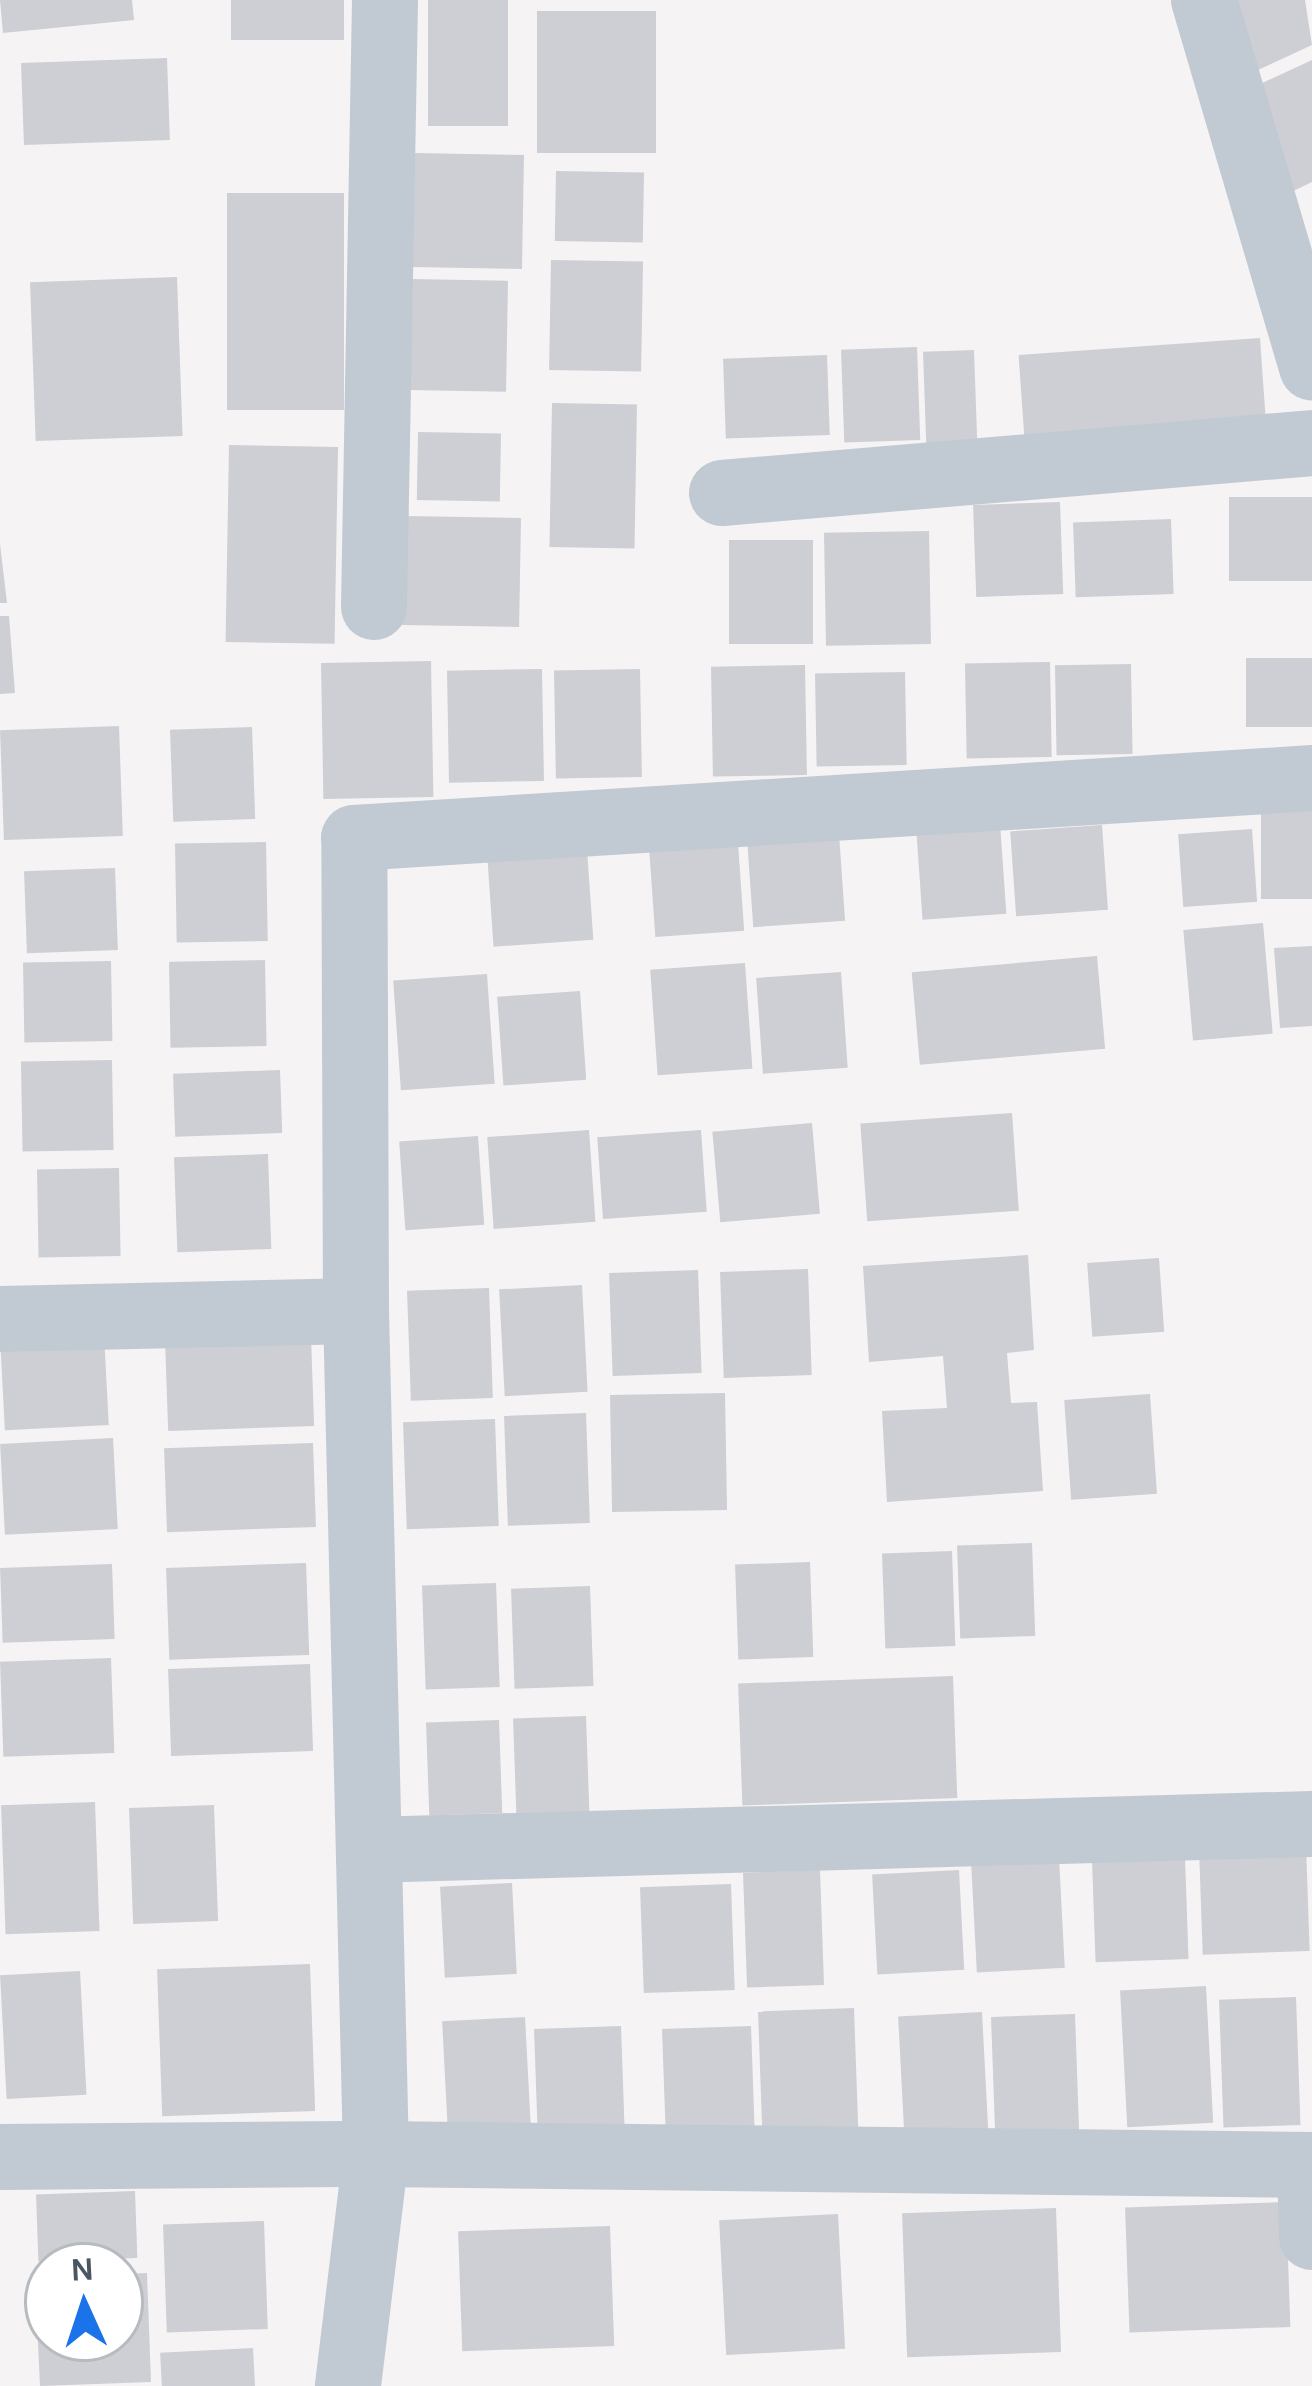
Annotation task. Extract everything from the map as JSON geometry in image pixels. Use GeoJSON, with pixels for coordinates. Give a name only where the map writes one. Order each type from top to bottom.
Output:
{"type":"FeatureCollection","features":[{"type":"Feature","properties":{"kind":"street"},"geometry":{"type":"LineString","coordinates":[[374,607],[385,0]]}},
{"type":"Feature","properties":{"kind":"street"},"geometry":{"type":"LineString","coordinates":[[1204,0],[1312,367]]}},
{"type":"Feature","properties":{"kind":"street"},"geometry":{"type":"LineString","coordinates":[[722,493],[1312,443]]}},
{"type":"Feature","properties":{"kind":"street"},"geometry":{"type":"LineString","coordinates":[[348,2386],[376,2154],[356,1311],[354,838],[1312,778]]}},
{"type":"Feature","properties":{"kind":"street"},"geometry":{"type":"LineString","coordinates":[[0,1319],[356,1311]]}},
{"type":"Feature","properties":{"kind":"street"},"geometry":{"type":"LineString","coordinates":[[369,1850],[1312,1824]]}},
{"type":"Feature","properties":{"kind":"street"},"geometry":{"type":"LineString","coordinates":[[0,2157],[376,2154],[1311,2164],[1312,2237]]}},
{"type":"Feature","properties":{"kind":"building"},"geometry":{"type":"Polygon","coordinates":[[[0,0],[132,0],[134,20],[3,33],[0,0]]]}},
{"type":"Feature","properties":{"kind":"building"},"geometry":{"type":"Polygon","coordinates":[[[231,0],[344,0],[344,40],[231,40],[231,0]]]}},
{"type":"Feature","properties":{"kind":"building"},"geometry":{"type":"Polygon","coordinates":[[[428,0],[508,0],[508,126],[428,126],[428,0]]]}},
{"type":"Feature","properties":{"kind":"building"},"geometry":{"type":"Polygon","coordinates":[[[1236,0],[1305,0],[1312,45],[1258,70],[1236,0]]]}},
{"type":"Feature","properties":{"kind":"building"},"geometry":{"type":"Polygon","coordinates":[[[537,11],[656,11],[656,153],[537,153],[537,11]]]}},
{"type":"Feature","properties":{"kind":"building"},"geometry":{"type":"Polygon","coordinates":[[[167,58],[170,140],[24,145],[21,63],[167,58]]]}},
{"type":"Feature","properties":{"kind":"building"},"geometry":{"type":"Polygon","coordinates":[[[1312,60],[1312,182],[1289,193],[1241,93],[1312,60]]]}},
{"type":"Feature","properties":{"kind":"building"},"geometry":{"type":"Polygon","coordinates":[[[414,153],[524,155],[522,269],[412,267],[414,153]]]}},
{"type":"Feature","properties":{"kind":"building"},"geometry":{"type":"Polygon","coordinates":[[[556,171],[644,173],[643,243],[555,241],[556,171]]]}},
{"type":"Feature","properties":{"kind":"building"},"geometry":{"type":"Polygon","coordinates":[[[227,193],[344,193],[344,410],[227,410],[227,193]]]}},
{"type":"Feature","properties":{"kind":"building"},"geometry":{"type":"Polygon","coordinates":[[[551,260],[643,262],[641,372],[549,370],[551,260]]]}},
{"type":"Feature","properties":{"kind":"building"},"geometry":{"type":"Polygon","coordinates":[[[177,277],[183,436],[36,441],[30,282],[177,277]]]}},
{"type":"Feature","properties":{"kind":"building"},"geometry":{"type":"Polygon","coordinates":[[[410,279],[508,281],[506,392],[408,390],[410,279]]]}},
{"type":"Feature","properties":{"kind":"building"},"geometry":{"type":"Polygon","coordinates":[[[1260,338],[1266,419],[1024,436],[1019,355],[1260,338]]]}},
{"type":"Feature","properties":{"kind":"building"},"geometry":{"type":"Polygon","coordinates":[[[917,347],[920,440],[844,443],[841,350],[917,347]]]}},
{"type":"Feature","properties":{"kind":"building"},"geometry":{"type":"Polygon","coordinates":[[[974,350],[977,446],[926,448],[923,352],[974,350]]]}},
{"type":"Feature","properties":{"kind":"building"},"geometry":{"type":"Polygon","coordinates":[[[827,355],[830,435],[726,439],[723,359],[827,355]]]}},
{"type":"Feature","properties":{"kind":"building"},"geometry":{"type":"Polygon","coordinates":[[[552,403],[637,404],[634,548],[549,547],[552,403]]]}},
{"type":"Feature","properties":{"kind":"building"},"geometry":{"type":"Polygon","coordinates":[[[418,432],[501,433],[500,501],[417,500],[418,432]]]}},
{"type":"Feature","properties":{"kind":"building"},"geometry":{"type":"Polygon","coordinates":[[[229,445],[338,447],[335,644],[226,642],[229,445]]]}},
{"type":"Feature","properties":{"kind":"building"},"geometry":{"type":"Polygon","coordinates":[[[1229,497],[1312,497],[1312,581],[1229,581],[1229,497]]]}},
{"type":"Feature","properties":{"kind":"building"},"geometry":{"type":"Polygon","coordinates":[[[1060,502],[1063,594],[976,597],[973,505],[1060,502]]]}},
{"type":"Feature","properties":{"kind":"building"},"geometry":{"type":"Polygon","coordinates":[[[404,516],[521,518],[519,627],[402,625],[404,516]]]}},
{"type":"Feature","properties":{"kind":"building"},"geometry":{"type":"Polygon","coordinates":[[[1171,519],[1174,594],[1076,597],[1073,522],[1171,519]]]}},
{"type":"Feature","properties":{"kind":"building"},"geometry":{"type":"Polygon","coordinates":[[[929,531],[931,644],[826,646],[824,533],[929,531]]]}},
{"type":"Feature","properties":{"kind":"building"},"geometry":{"type":"Polygon","coordinates":[[[729,540],[813,540],[813,644],[729,644],[729,540]]]}},
{"type":"Feature","properties":{"kind":"building"},"geometry":{"type":"Polygon","coordinates":[[[0,544],[7,603],[0,603],[0,544]]]}},
{"type":"Feature","properties":{"kind":"building"},"geometry":{"type":"Polygon","coordinates":[[[0,616],[9,616],[15,693],[0,694],[0,616]]]}},
{"type":"Feature","properties":{"kind":"building"},"geometry":{"type":"Polygon","coordinates":[[[1246,658],[1312,658],[1312,727],[1246,727],[1246,658]]]}},
{"type":"Feature","properties":{"kind":"building"},"geometry":{"type":"Polygon","coordinates":[[[431,661],[433,797],[323,799],[321,663],[431,661]]]}},
{"type":"Feature","properties":{"kind":"building"},"geometry":{"type":"Polygon","coordinates":[[[1050,662],[1052,757],[967,758],[965,663],[1050,662]]]}},
{"type":"Feature","properties":{"kind":"building"},"geometry":{"type":"Polygon","coordinates":[[[1131,664],[1133,754],[1057,755],[1055,665],[1131,664]]]}},
{"type":"Feature","properties":{"kind":"building"},"geometry":{"type":"Polygon","coordinates":[[[805,665],[807,775],[713,777],[711,667],[805,665]]]}},
{"type":"Feature","properties":{"kind":"building"},"geometry":{"type":"Polygon","coordinates":[[[542,669],[544,781],[449,783],[447,671],[542,669]]]}},
{"type":"Feature","properties":{"kind":"building"},"geometry":{"type":"Polygon","coordinates":[[[640,669],[642,777],[556,778],[554,671],[640,669]]]}},
{"type":"Feature","properties":{"kind":"building"},"geometry":{"type":"Polygon","coordinates":[[[905,672],[907,765],[817,767],[815,674],[905,672]]]}},
{"type":"Feature","properties":{"kind":"building"},"geometry":{"type":"Polygon","coordinates":[[[119,726],[123,836],[4,840],[0,730],[119,726]]]}},
{"type":"Feature","properties":{"kind":"building"},"geometry":{"type":"Polygon","coordinates":[[[252,727],[255,819],[173,822],[170,730],[252,727]]]}},
{"type":"Feature","properties":{"kind":"building"},"geometry":{"type":"Polygon","coordinates":[[[1261,811],[1312,811],[1312,899],[1261,899],[1261,811]]]}},
{"type":"Feature","properties":{"kind":"building"},"geometry":{"type":"Polygon","coordinates":[[[1000,823],[1006,914],[923,920],[916,829],[1000,823]]]}},
{"type":"Feature","properties":{"kind":"building"},"geometry":{"type":"Polygon","coordinates":[[[1102,825],[1108,910],[1016,916],[1010,831],[1102,825]]]}},
{"type":"Feature","properties":{"kind":"building"},"geometry":{"type":"Polygon","coordinates":[[[1252,829],[1257,902],[1183,907],[1178,834],[1252,829]]]}},
{"type":"Feature","properties":{"kind":"building"},"geometry":{"type":"Polygon","coordinates":[[[839,834],[845,921],[753,927],[747,840],[839,834]]]}},
{"type":"Feature","properties":{"kind":"building"},"geometry":{"type":"Polygon","coordinates":[[[586,835],[593,940],[494,947],[486,842],[586,835]]]}},
{"type":"Feature","properties":{"kind":"building"},"geometry":{"type":"Polygon","coordinates":[[[266,842],[268,941],[177,943],[175,844],[266,842]]]}},
{"type":"Feature","properties":{"kind":"building"},"geometry":{"type":"Polygon","coordinates":[[[738,843],[744,931],[655,937],[649,849],[738,843]]]}},
{"type":"Feature","properties":{"kind":"building"},"geometry":{"type":"Polygon","coordinates":[[[115,868],[118,950],[27,953],[24,871],[115,868]]]}},
{"type":"Feature","properties":{"kind":"building"},"geometry":{"type":"Polygon","coordinates":[[[1263,923],[1273,1034],[1193,1041],[1183,930],[1263,923]]]}},
{"type":"Feature","properties":{"kind":"building"},"geometry":{"type":"Polygon","coordinates":[[[1312,946],[1312,1026],[1280,1028],[1274,948],[1312,946]]]}},
{"type":"Feature","properties":{"kind":"building"},"geometry":{"type":"Polygon","coordinates":[[[1097,956],[1105,1049],[920,1065],[912,972],[1097,956]]]}},
{"type":"Feature","properties":{"kind":"building"},"geometry":{"type":"Polygon","coordinates":[[[265,960],[267,1046],[171,1048],[169,962],[265,960]]]}},
{"type":"Feature","properties":{"kind":"building"},"geometry":{"type":"Polygon","coordinates":[[[111,961],[112,1041],[24,1043],[23,963],[111,961]]]}},
{"type":"Feature","properties":{"kind":"building"},"geometry":{"type":"Polygon","coordinates":[[[745,963],[752,1069],[658,1075],[650,970],[745,963]]]}},
{"type":"Feature","properties":{"kind":"building"},"geometry":{"type":"Polygon","coordinates":[[[841,972],[848,1068],[763,1074],[756,978],[841,972]]]}},
{"type":"Feature","properties":{"kind":"building"},"geometry":{"type":"Polygon","coordinates":[[[487,974],[495,1084],[401,1090],[393,981],[487,974]]]}},
{"type":"Feature","properties":{"kind":"building"},"geometry":{"type":"Polygon","coordinates":[[[580,991],[586,1080],[503,1086],[497,997],[580,991]]]}},
{"type":"Feature","properties":{"kind":"building"},"geometry":{"type":"Polygon","coordinates":[[[112,1060],[114,1150],[23,1152],[21,1062],[112,1060]]]}},
{"type":"Feature","properties":{"kind":"building"},"geometry":{"type":"Polygon","coordinates":[[[280,1070],[282,1133],[175,1137],[173,1074],[280,1070]]]}},
{"type":"Feature","properties":{"kind":"building"},"geometry":{"type":"Polygon","coordinates":[[[1012,1113],[1019,1211],[867,1221],[860,1124],[1012,1113]]]}},
{"type":"Feature","properties":{"kind":"building"},"geometry":{"type":"Polygon","coordinates":[[[812,1123],[820,1214],[720,1222],[712,1132],[812,1123]]]}},
{"type":"Feature","properties":{"kind":"building"},"geometry":{"type":"Polygon","coordinates":[[[589,1130],[595,1222],[494,1229],[487,1137],[589,1130]]]}},
{"type":"Feature","properties":{"kind":"building"},"geometry":{"type":"Polygon","coordinates":[[[701,1130],[707,1212],[603,1219],[597,1137],[701,1130]]]}},
{"type":"Feature","properties":{"kind":"building"},"geometry":{"type":"Polygon","coordinates":[[[478,1136],[484,1225],[405,1230],[399,1142],[478,1136]]]}},
{"type":"Feature","properties":{"kind":"building"},"geometry":{"type":"Polygon","coordinates":[[[268,1154],[271,1249],[177,1252],[174,1157],[268,1154]]]}},
{"type":"Feature","properties":{"kind":"building"},"geometry":{"type":"Polygon","coordinates":[[[119,1168],[121,1256],[39,1257],[37,1169],[119,1168]]]}},
{"type":"Feature","properties":{"kind":"building"},"geometry":{"type":"Polygon","coordinates":[[[1028,1255],[1034,1350],[1007,1353],[1011,1403],[1037,1402],[1043,1491],[887,1502],[882,1411],[947,1408],[943,1356],[869,1362],[863,1266],[1028,1255]]]}},
{"type":"Feature","properties":{"kind":"building"},"geometry":{"type":"Polygon","coordinates":[[[1159,1258],[1164,1332],[1092,1337],[1087,1263],[1159,1258]]]}},
{"type":"Feature","properties":{"kind":"building"},"geometry":{"type":"Polygon","coordinates":[[[808,1269],[812,1375],[724,1378],[720,1272],[808,1269]]]}},
{"type":"Feature","properties":{"kind":"building"},"geometry":{"type":"Polygon","coordinates":[[[698,1270],[702,1373],[613,1376],[609,1273],[698,1270]]]}},
{"type":"Feature","properties":{"kind":"building"},"geometry":{"type":"Polygon","coordinates":[[[582,1285],[588,1392],[505,1396],[499,1289],[582,1285]]]}},
{"type":"Feature","properties":{"kind":"building"},"geometry":{"type":"Polygon","coordinates":[[[489,1288],[493,1398],[411,1401],[407,1291],[489,1288]]]}},
{"type":"Feature","properties":{"kind":"building"},"geometry":{"type":"Polygon","coordinates":[[[104,1334],[109,1425],[5,1430],[0,1339],[104,1334]]]}},
{"type":"Feature","properties":{"kind":"building"},"geometry":{"type":"Polygon","coordinates":[[[311,1337],[314,1426],[168,1431],[165,1342],[311,1337]]]}},
{"type":"Feature","properties":{"kind":"building"},"geometry":{"type":"Polygon","coordinates":[[[725,1393],[727,1510],[612,1512],[610,1395],[725,1393]]]}},
{"type":"Feature","properties":{"kind":"building"},"geometry":{"type":"Polygon","coordinates":[[[1150,1394],[1157,1494],[1071,1500],[1064,1400],[1150,1394]]]}},
{"type":"Feature","properties":{"kind":"building"},"geometry":{"type":"Polygon","coordinates":[[[586,1413],[590,1523],[508,1526],[504,1416],[586,1413]]]}},
{"type":"Feature","properties":{"kind":"building"},"geometry":{"type":"Polygon","coordinates":[[[495,1419],[499,1526],[407,1529],[403,1422],[495,1419]]]}},
{"type":"Feature","properties":{"kind":"building"},"geometry":{"type":"Polygon","coordinates":[[[113,1438],[118,1529],[5,1535],[0,1444],[113,1438]]]}},
{"type":"Feature","properties":{"kind":"building"},"geometry":{"type":"Polygon","coordinates":[[[313,1443],[316,1527],[167,1532],[164,1448],[313,1443]]]}},
{"type":"Feature","properties":{"kind":"building"},"geometry":{"type":"Polygon","coordinates":[[[1032,1543],[1035,1636],[960,1639],[957,1546],[1032,1543]]]}},
{"type":"Feature","properties":{"kind":"building"},"geometry":{"type":"Polygon","coordinates":[[[952,1551],[955,1646],[885,1648],[882,1553],[952,1551]]]}},
{"type":"Feature","properties":{"kind":"building"},"geometry":{"type":"Polygon","coordinates":[[[810,1562],[813,1657],[738,1660],[735,1565],[810,1562]]]}},
{"type":"Feature","properties":{"kind":"building"},"geometry":{"type":"Polygon","coordinates":[[[306,1563],[309,1655],[169,1660],[166,1568],[306,1563]]]}},
{"type":"Feature","properties":{"kind":"building"},"geometry":{"type":"Polygon","coordinates":[[[112,1564],[115,1639],[3,1643],[0,1568],[112,1564]]]}},
{"type":"Feature","properties":{"kind":"building"},"geometry":{"type":"Polygon","coordinates":[[[496,1583],[500,1687],[426,1690],[422,1586],[496,1583]]]}},
{"type":"Feature","properties":{"kind":"building"},"geometry":{"type":"Polygon","coordinates":[[[590,1586],[593,1686],[515,1689],[511,1589],[590,1586]]]}},
{"type":"Feature","properties":{"kind":"building"},"geometry":{"type":"Polygon","coordinates":[[[111,1658],[114,1753],[3,1757],[0,1662],[111,1658]]]}},
{"type":"Feature","properties":{"kind":"building"},"geometry":{"type":"Polygon","coordinates":[[[310,1664],[313,1751],[171,1756],[168,1669],[310,1664]]]}},
{"type":"Feature","properties":{"kind":"building"},"geometry":{"type":"Polygon","coordinates":[[[953,1676],[957,1798],[742,1805],[738,1684],[953,1676]]]}},
{"type":"Feature","properties":{"kind":"building"},"geometry":{"type":"Polygon","coordinates":[[[586,1716],[589,1815],[516,1817],[513,1719],[586,1716]]]}},
{"type":"Feature","properties":{"kind":"building"},"geometry":{"type":"Polygon","coordinates":[[[499,1720],[502,1813],[429,1815],[426,1723],[499,1720]]]}},
{"type":"Feature","properties":{"kind":"building"},"geometry":{"type":"Polygon","coordinates":[[[95,1802],[100,1931],[6,1934],[1,1805],[95,1802]]]}},
{"type":"Feature","properties":{"kind":"building"},"geometry":{"type":"Polygon","coordinates":[[[214,1805],[218,1921],[133,1924],[129,1808],[214,1805]]]}},
{"type":"Feature","properties":{"kind":"building"},"geometry":{"type":"Polygon","coordinates":[[[1306,1846],[1310,1951],[1203,1955],[1199,1850],[1306,1846]]]}},
{"type":"Feature","properties":{"kind":"building"},"geometry":{"type":"Polygon","coordinates":[[[1059,1858],[1065,1968],[977,1972],[971,1863],[1059,1858]]]}},
{"type":"Feature","properties":{"kind":"building"},"geometry":{"type":"Polygon","coordinates":[[[1185,1858],[1189,1959],[1096,1962],[1092,1861],[1185,1858]]]}},
{"type":"Feature","properties":{"kind":"building"},"geometry":{"type":"Polygon","coordinates":[[[820,1870],[824,1985],[747,1988],[743,1873],[820,1870]]]}},
{"type":"Feature","properties":{"kind":"building"},"geometry":{"type":"Polygon","coordinates":[[[959,1870],[964,1970],[877,1974],[872,1875],[959,1870]]]}},
{"type":"Feature","properties":{"kind":"building"},"geometry":{"type":"Polygon","coordinates":[[[512,1883],[517,1974],[445,1978],[440,1887],[512,1883]]]}},
{"type":"Feature","properties":{"kind":"building"},"geometry":{"type":"Polygon","coordinates":[[[731,1884],[735,1990],[644,1993],[640,1887],[731,1884]]]}},
{"type":"Feature","properties":{"kind":"building"},"geometry":{"type":"Polygon","coordinates":[[[310,1964],[315,2111],[162,2116],[157,1969],[310,1964]]]}},
{"type":"Feature","properties":{"kind":"building"},"geometry":{"type":"Polygon","coordinates":[[[80,1971],[86,2095],[7,2099],[0,1975],[80,1971]]]}},
{"type":"Feature","properties":{"kind":"building"},"geometry":{"type":"Polygon","coordinates":[[[1206,1986],[1213,2123],[1127,2127],[1120,1991],[1206,1986]]]}},
{"type":"Feature","properties":{"kind":"building"},"geometry":{"type":"Polygon","coordinates":[[[1296,1997],[1300,2125],[1224,2128],[1219,2000],[1296,1997]]]}},
{"type":"Feature","properties":{"kind":"building"},"geometry":{"type":"Polygon","coordinates":[[[854,2008],[859,2149],[763,2152],[758,2011],[854,2008]]]}},
{"type":"Feature","properties":{"kind":"building"},"geometry":{"type":"Polygon","coordinates":[[[982,2012],[989,2137],[905,2141],[898,2016],[982,2012]]]}},
{"type":"Feature","properties":{"kind":"building"},"geometry":{"type":"Polygon","coordinates":[[[1075,2014],[1079,2138],[995,2141],[991,2017],[1075,2014]]]}},
{"type":"Feature","properties":{"kind":"building"},"geometry":{"type":"Polygon","coordinates":[[[525,2017],[532,2151],[449,2155],[442,2021],[525,2017]]]}},
{"type":"Feature","properties":{"kind":"building"},"geometry":{"type":"Polygon","coordinates":[[[621,2026],[625,2146],[538,2149],[534,2029],[621,2026]]]}},
{"type":"Feature","properties":{"kind":"building"},"geometry":{"type":"Polygon","coordinates":[[[751,2026],[755,2146],[666,2149],[662,2029],[751,2026]]]}},
{"type":"Feature","properties":{"kind":"building"},"geometry":{"type":"Polygon","coordinates":[[[135,2191],[137,2242],[38,2242],[36,2194],[135,2191]]]}},
{"type":"Feature","properties":{"kind":"building"},"geometry":{"type":"Polygon","coordinates":[[[1286,2202],[1290,2327],[1129,2333],[1125,2208],[1286,2202]]]}},
{"type":"Feature","properties":{"kind":"building"},"geometry":{"type":"Polygon","coordinates":[[[1056,2208],[1061,2352],[907,2357],[902,2213],[1056,2208]]]}},
{"type":"Feature","properties":{"kind":"building"},"geometry":{"type":"Polygon","coordinates":[[[838,2214],[845,2349],[726,2355],[719,2220],[838,2214]]]}},
{"type":"Feature","properties":{"kind":"building"},"geometry":{"type":"Polygon","coordinates":[[[264,2221],[268,2329],[167,2332],[163,2225],[264,2221]]]}},
{"type":"Feature","properties":{"kind":"building"},"geometry":{"type":"Polygon","coordinates":[[[610,2226],[614,2346],[462,2351],[458,2231],[610,2226]]]}},
{"type":"Feature","properties":{"kind":"building"},"geometry":{"type":"Polygon","coordinates":[[[144,2273],[151,2382],[40,2386],[39,2362],[144,2362],[144,2273]]]}},
{"type":"Feature","properties":{"kind":"building"},"geometry":{"type":"Polygon","coordinates":[[[253,2348],[255,2386],[162,2386],[160,2353],[253,2348]]]}}]}
